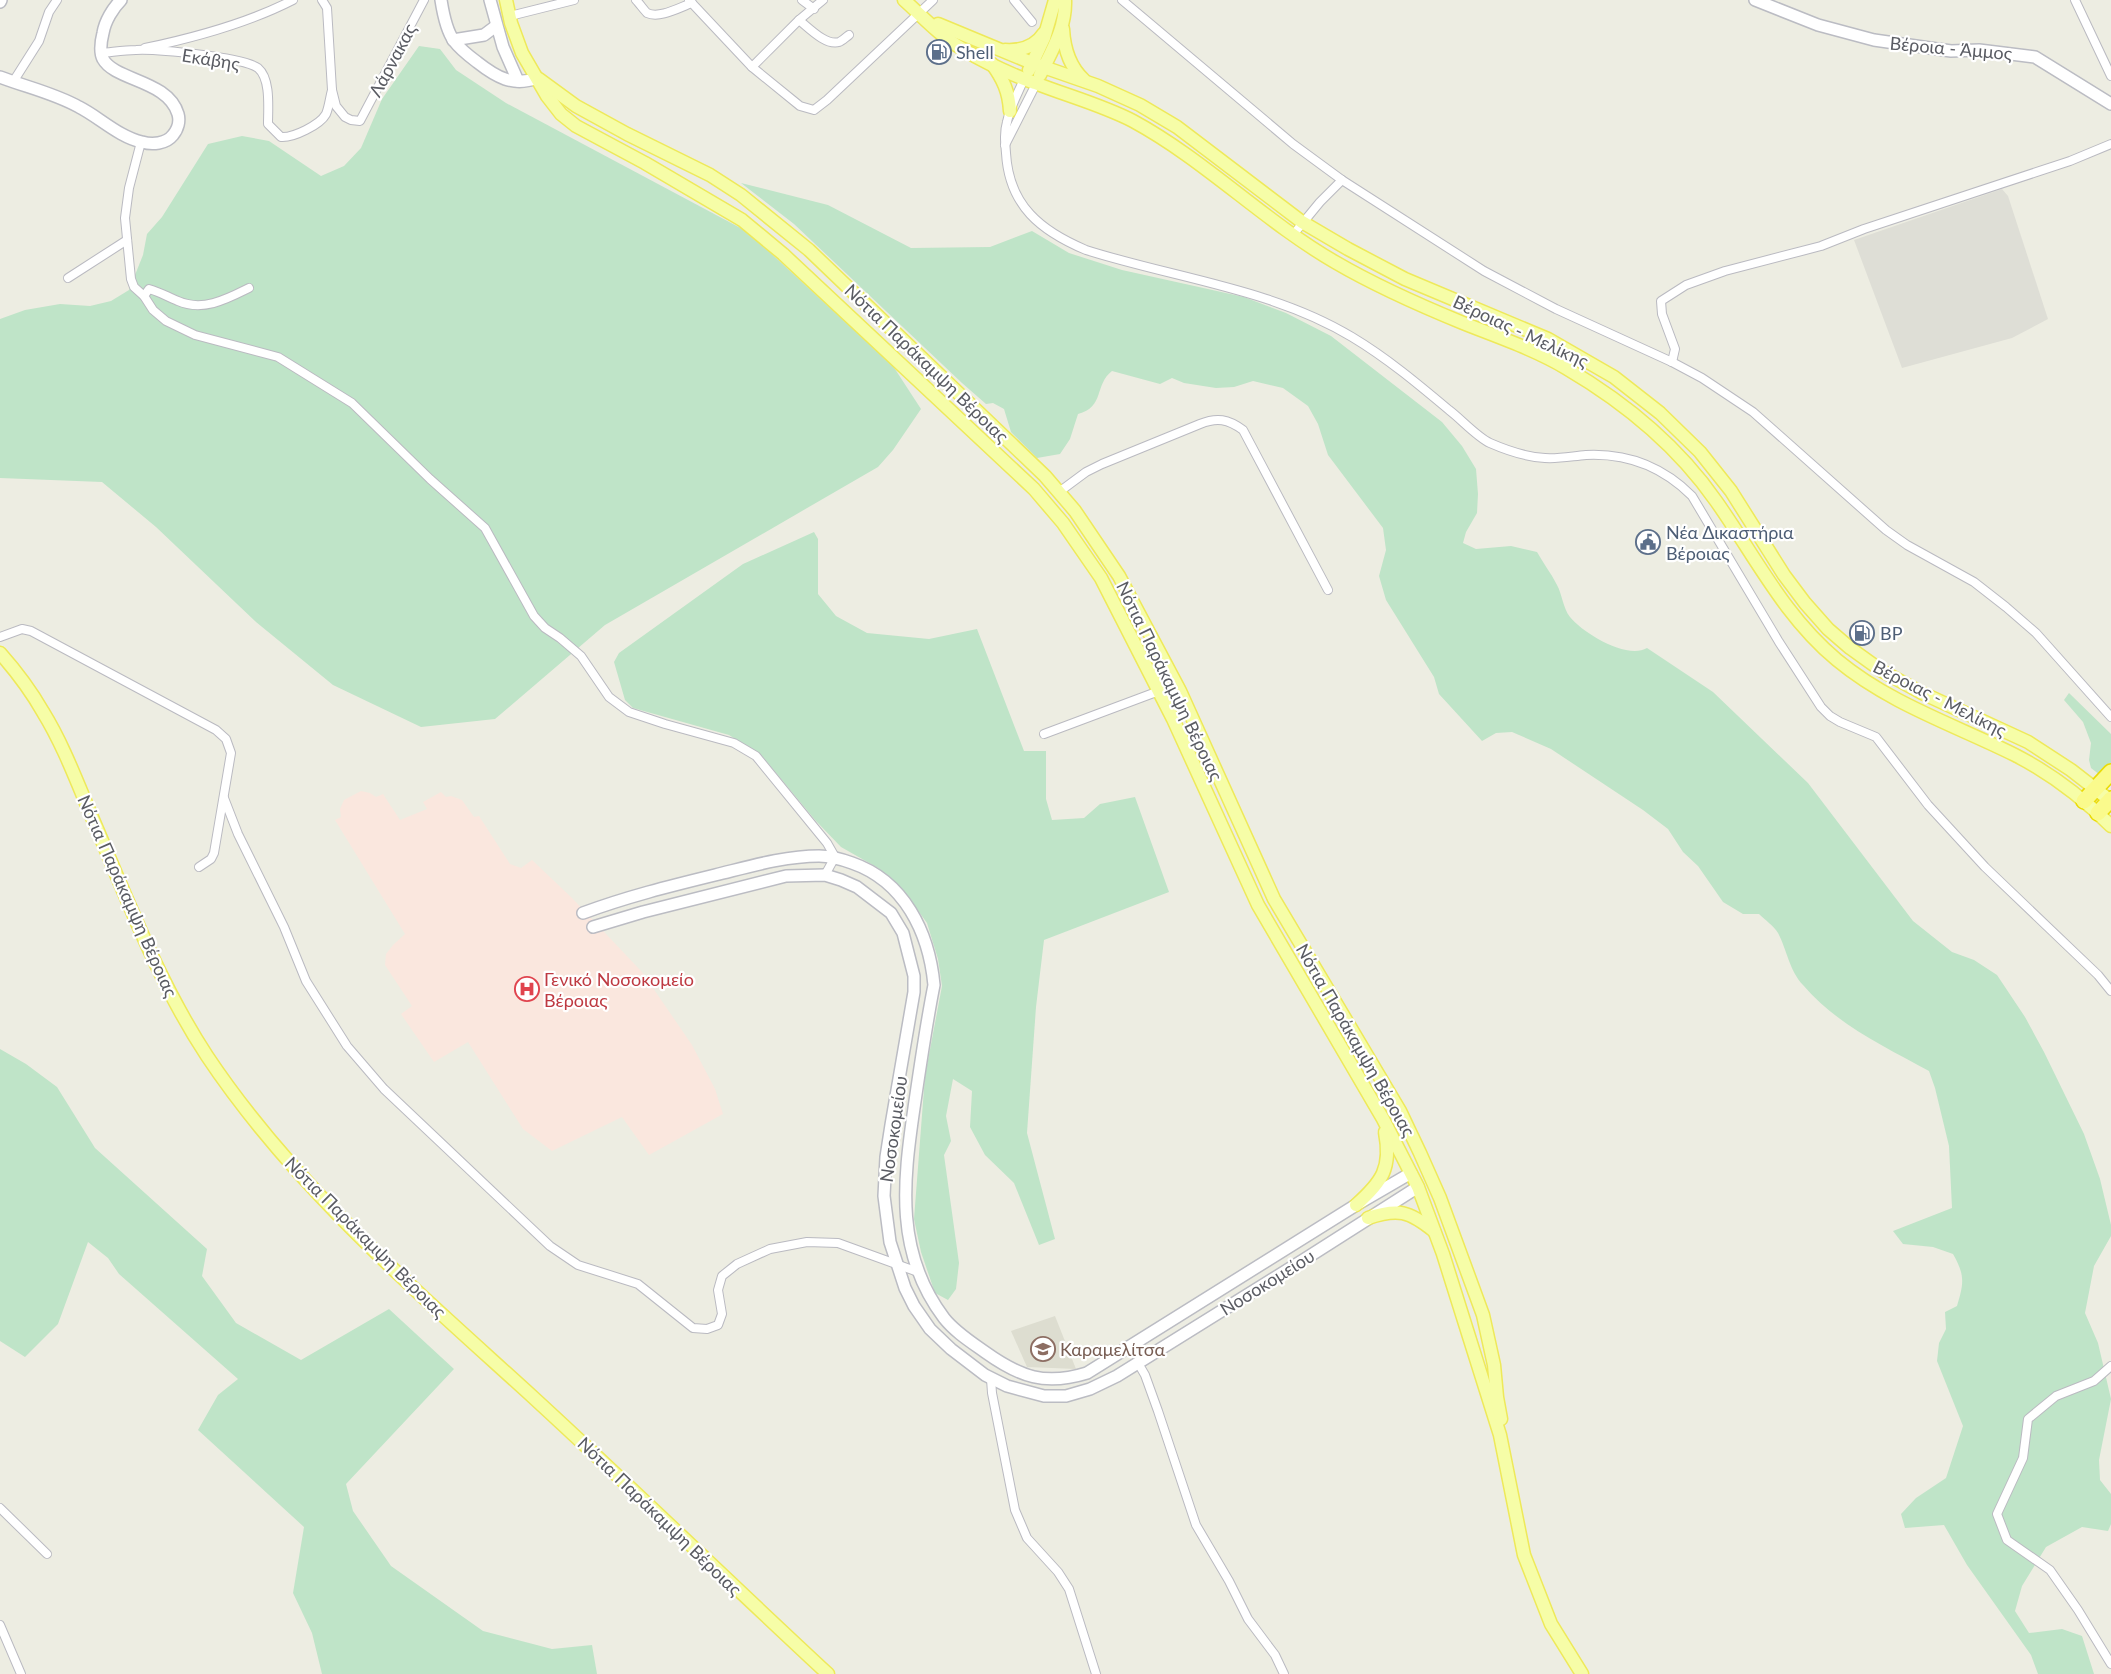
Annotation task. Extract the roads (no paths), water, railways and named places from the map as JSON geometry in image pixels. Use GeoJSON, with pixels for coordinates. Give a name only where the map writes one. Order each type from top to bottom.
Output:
{"type":"FeatureCollection","features":[{"type":"Feature","properties":{"kind":"highway"},"geometry":{"type":"LineString","coordinates":[[2084,801],[2111,772]]}},
{"type":"Feature","properties":{"kind":"highway"},"geometry":{"type":"LineString","coordinates":[[2098,813],[2111,800]]}},
{"type":"Feature","properties":{"kind":"main road","name":"Νότια Παράκαμψη Βέροιας"},"geometry":{"type":"LineString","coordinates":[[506,0],[522,53],[556,108],[576,126],[645,162],[742,220],[783,254],[1034,489],[1063,523],[1101,578],[1159,691],[1258,905],[1383,1119],[1418,1187],[1500,1436],[1524,1555],[1551,1624],[1582,1674]]}},
{"type":"Feature","properties":{"kind":"main road","name":"Βέροιας - Μελίκης"},"geometry":{"type":"LineString","coordinates":[[904,0],[954,44],[1030,81],[1112,111],[1151,132],[1201,166],[1292,236],[1338,264],[1392,292],[1538,354],[1605,392],[1648,426],[1686,464],[1716,502],[1791,614],[1838,661],[1872,686],[1912,708],[2018,757],[2084,801],[2111,826]]}},
{"type":"Feature","properties":{"kind":"main road"},"geometry":{"type":"LineString","coordinates":[[1038,65],[1055,0]]}},
{"type":"Feature","properties":{"kind":"main road"},"geometry":{"type":"LineString","coordinates":[[1065,0],[1064,40],[1071,62],[1078,74],[1086,82]]}},
{"type":"Feature","properties":{"kind":"main road","name":"Βέροιας - Μελίκης"},"geometry":{"type":"LineString","coordinates":[[923,16],[1038,65],[1086,82],[1140,105],[1177,127],[1302,222],[1348,249],[1405,279],[1548,339],[1614,377],[1660,413],[1700,452],[1731,491],[1784,575],[1805,603],[1828,629],[1850,648],[1882,671],[1922,693],[2028,742],[2111,800]]}},
{"type":"Feature","properties":{"kind":"main road"},"geometry":{"type":"LineString","coordinates":[[1030,81],[1063,26]]}},
{"type":"Feature","properties":{"kind":"main road"},"geometry":{"type":"LineString","coordinates":[[1001,49],[1016,51],[1029,47],[1041,38],[1048,27]]}},
{"type":"Feature","properties":{"kind":"main road"},"geometry":{"type":"LineString","coordinates":[[992,64],[1005,84],[1010,111]]}},
{"type":"Feature","properties":{"kind":"main road","name":"Νότια Παράκαμψη Βέροιας"},"geometry":{"type":"LineString","coordinates":[[537,78],[576,106],[627,134],[710,175],[741,195],[809,250],[996,429],[1059,492],[1075,511],[1119,576],[1180,691],[1274,899],[1400,1111],[1431,1176],[1483,1315],[1494,1365],[1497,1398],[1502,1423],[1500,1436]]}},
{"type":"Feature","properties":{"kind":"main road","name":"Νότια Παράκαμψη Βέροιας"},"geometry":{"type":"LineString","coordinates":[[0,652],[19,676],[44,714],[69,764],[158,971],[207,1055],[245,1109],[287,1160],[359,1236],[598,1457],[828,1674]]}},
{"type":"Feature","properties":{"kind":"main road"},"geometry":{"type":"LineString","coordinates":[[1356,1205],[1374,1189],[1386,1167],[1388,1156],[1383,1119]]}},
{"type":"Feature","properties":{"kind":"main road"},"geometry":{"type":"LineString","coordinates":[[1411,1173],[1431,1176]]}},
{"type":"Feature","properties":{"kind":"main road"},"geometry":{"type":"LineString","coordinates":[[1418,1187],[1431,1176]]}},
{"type":"Feature","properties":{"kind":"main road"},"geometry":{"type":"LineString","coordinates":[[1368,1218],[1385,1212],[1400,1211],[1412,1215],[1434,1232]]}},
{"type":"Feature","properties":{"kind":"street"},"geometry":{"type":"LineString","coordinates":[[13,82],[39,41],[49,12],[57,0]]}},
{"type":"Feature","properties":{"kind":"street"},"geometry":{"type":"LineString","coordinates":[[0,77],[78,106],[141,142],[162,143],[173,136],[179,122],[176,107],[160,91],[113,68],[104,60],[101,53],[104,28],[121,0]]}},
{"type":"Feature","properties":{"kind":"street"},"geometry":{"type":"LineString","coordinates":[[137,50],[177,42],[274,10],[293,0]]}},
{"type":"Feature","properties":{"kind":"street"},"geometry":{"type":"LineString","coordinates":[[322,0],[327,8],[332,90]]}},
{"type":"Feature","properties":{"kind":"street","name":"Λάρνακας"},"geometry":{"type":"LineString","coordinates":[[332,90],[340,113],[351,120],[360,121],[424,0]]}},
{"type":"Feature","properties":{"kind":"street"},"geometry":{"type":"LineString","coordinates":[[441,0],[453,40],[466,53],[499,78],[518,82],[528,82],[537,78]]}},
{"type":"Feature","properties":{"kind":"street"},"geometry":{"type":"LineString","coordinates":[[490,0],[496,26],[518,82]]}},
{"type":"Feature","properties":{"kind":"street"},"geometry":{"type":"LineString","coordinates":[[510,16],[574,0]]}},
{"type":"Feature","properties":{"kind":"street"},"geometry":{"type":"LineString","coordinates":[[636,0],[647,12],[656,14],[667,12],[690,1],[752,67],[800,106],[814,110],[923,16],[933,0]]}},
{"type":"Feature","properties":{"kind":"street"},"geometry":{"type":"LineString","coordinates":[[802,0],[814,9]]}},
{"type":"Feature","properties":{"kind":"street"},"geometry":{"type":"LineString","coordinates":[[752,67],[799,20],[823,0]]}},
{"type":"Feature","properties":{"kind":"street"},"geometry":{"type":"LineString","coordinates":[[1014,0],[1032,22]]}},
{"type":"Feature","properties":{"kind":"street"},"geometry":{"type":"LineString","coordinates":[[1122,0],[1293,144],[1342,180],[1484,271],[1556,309],[1672,362],[1702,378],[1753,412],[1886,530],[1907,545],[1974,582],[2006,606],[2036,633],[2111,718]]}},
{"type":"Feature","properties":{"kind":"street","name":"Βέροια - Άμμος"},"geometry":{"type":"LineString","coordinates":[[1755,0],[1818,25],[1874,40],[1942,50],[1999,52],[2035,57],[2111,104]]}},
{"type":"Feature","properties":{"kind":"street"},"geometry":{"type":"LineString","coordinates":[[2075,0],[2111,76]]}},
{"type":"Feature","properties":{"kind":"street"},"geometry":{"type":"LineString","coordinates":[[799,20],[826,41],[832,43],[839,42],[849,35]]}},
{"type":"Feature","properties":{"kind":"street"},"geometry":{"type":"LineString","coordinates":[[453,40],[484,35],[496,26]]}},
{"type":"Feature","properties":{"kind":"street","name":"Εκάβης"},"geometry":{"type":"LineString","coordinates":[[101,53],[137,50],[230,59],[258,68],[264,77],[266,88],[268,124],[281,137],[294,136],[320,121],[326,114],[332,90]]}},
{"type":"Feature","properties":{"kind":"street"},"geometry":{"type":"LineString","coordinates":[[1030,81],[1010,111],[1005,132],[1010,182],[1018,198],[1036,222],[1064,241],[1114,259],[1296,309],[1326,323],[1353,337],[1408,375],[1488,442],[1524,454],[1545,458],[1587,455],[1625,458],[1649,464],[1681,484],[1692,496],[1784,650],[1821,707],[1840,722],[1876,737],[1928,805],[1985,868],[2098,976],[2111,991]]}},
{"type":"Feature","properties":{"kind":"street"},"geometry":{"type":"LineString","coordinates":[[1006,145],[1030,81]]}},
{"type":"Feature","properties":{"kind":"street"},"geometry":{"type":"LineString","coordinates":[[141,142],[129,188],[125,218],[131,279],[134,287],[144,296],[153,310],[166,321],[195,334],[278,357],[352,403],[430,479],[485,528],[534,616],[545,628],[581,656],[609,697],[628,712],[734,743],[756,756],[827,843],[835,857],[825,875]]}},
{"type":"Feature","properties":{"kind":"street"},"geometry":{"type":"LineString","coordinates":[[1672,362],[1675,349],[1662,314],[1661,301],[1686,285],[1725,271],[1821,246],[1864,229],[2070,161],[2111,144]]}},
{"type":"Feature","properties":{"kind":"street"},"geometry":{"type":"LineString","coordinates":[[1292,236],[1302,222],[1342,180]]}},
{"type":"Feature","properties":{"kind":"street"},"geometry":{"type":"LineString","coordinates":[[68,278],[127,240]]}},
{"type":"Feature","properties":{"kind":"street"},"geometry":{"type":"LineString","coordinates":[[144,296],[149,289],[163,293],[179,302],[200,306],[221,302],[249,288]]}},
{"type":"Feature","properties":{"kind":"street"},"geometry":{"type":"LineString","coordinates":[[1059,492],[1086,472],[1102,464],[1200,424],[1220,419],[1232,422],[1243,430],[1328,590]]}},
{"type":"Feature","properties":{"kind":"street"},"geometry":{"type":"LineString","coordinates":[[0,637],[22,628],[31,631],[216,730],[226,739],[231,753],[214,853],[212,859],[199,867]]}},
{"type":"Feature","properties":{"kind":"street"},"geometry":{"type":"LineString","coordinates":[[1044,734],[1159,691]]}},
{"type":"Feature","properties":{"kind":"street"},"geometry":{"type":"LineString","coordinates":[[224,798],[238,834],[284,927],[306,981],[347,1046],[384,1089],[550,1246],[578,1265],[638,1284],[693,1328],[708,1328],[718,1325],[722,1314],[718,1290],[722,1276],[737,1264],[770,1250],[807,1242],[838,1243],[918,1272]]}},
{"type":"Feature","properties":{"kind":"street","name":"Νοσοκομείου"},"geometry":{"type":"LineString","coordinates":[[584,913],[612,902],[665,887],[793,857],[835,857],[860,866],[882,877],[897,892],[920,926],[932,961],[934,984],[905,1167],[904,1208],[918,1272],[933,1302],[945,1320],[966,1339],[1008,1368],[1027,1376],[1047,1380],[1066,1380],[1087,1374],[1356,1205],[1411,1173]]}},
{"type":"Feature","properties":{"kind":"street","name":"Νοσοκομείου"},"geometry":{"type":"LineString","coordinates":[[593,927],[643,912],[786,876],[825,875],[857,887],[891,913],[904,933],[914,976],[914,992],[886,1157],[884,1196],[890,1242],[905,1288],[930,1329],[951,1349],[991,1379],[1007,1386],[1044,1396],[1066,1396],[1090,1389],[1138,1363],[1418,1187]]}},
{"type":"Feature","properties":{"kind":"street"},"geometry":{"type":"LineString","coordinates":[[1138,1363],[1151,1393],[1196,1525],[1248,1619],[1274,1655],[1284,1674]]}},
{"type":"Feature","properties":{"kind":"street"},"geometry":{"type":"LineString","coordinates":[[2111,1366],[2094,1381],[2056,1396],[2028,1419],[2023,1458],[1997,1514],[2007,1540],[2050,1570],[2078,1610],[2111,1664]]}},
{"type":"Feature","properties":{"kind":"street"},"geometry":{"type":"LineString","coordinates":[[991,1379],[992,1393],[1015,1510],[1027,1538],[1058,1572],[1069,1589],[1096,1674]]}},
{"type":"Feature","properties":{"kind":"street"},"geometry":{"type":"LineString","coordinates":[[0,1508],[47,1554]]}},
{"type":"Feature","properties":{"kind":"street"},"geometry":{"type":"LineString","coordinates":[[0,1625],[20,1674]]}},
{"type":"Feature","properties":{"kind":"place","name":"Shell"},"geometry":{"type":"Point","coordinates":[939,52]}},
{"type":"Feature","properties":{"kind":"place","name":"Νέα Δικαστήρια Βέροιας"},"geometry":{"type":"Point","coordinates":[1648,542]}},
{"type":"Feature","properties":{"kind":"place","name":"BP"},"geometry":{"type":"Point","coordinates":[1862,633]}},
{"type":"Feature","properties":{"kind":"place","name":"Γενικό Νοσοκομείο Βέροιας"},"geometry":{"type":"Point","coordinates":[527,989]}},
{"type":"Feature","properties":{"kind":"place","name":"Καραμελίτσα"},"geometry":{"type":"Point","coordinates":[1043,1349]}}]}
